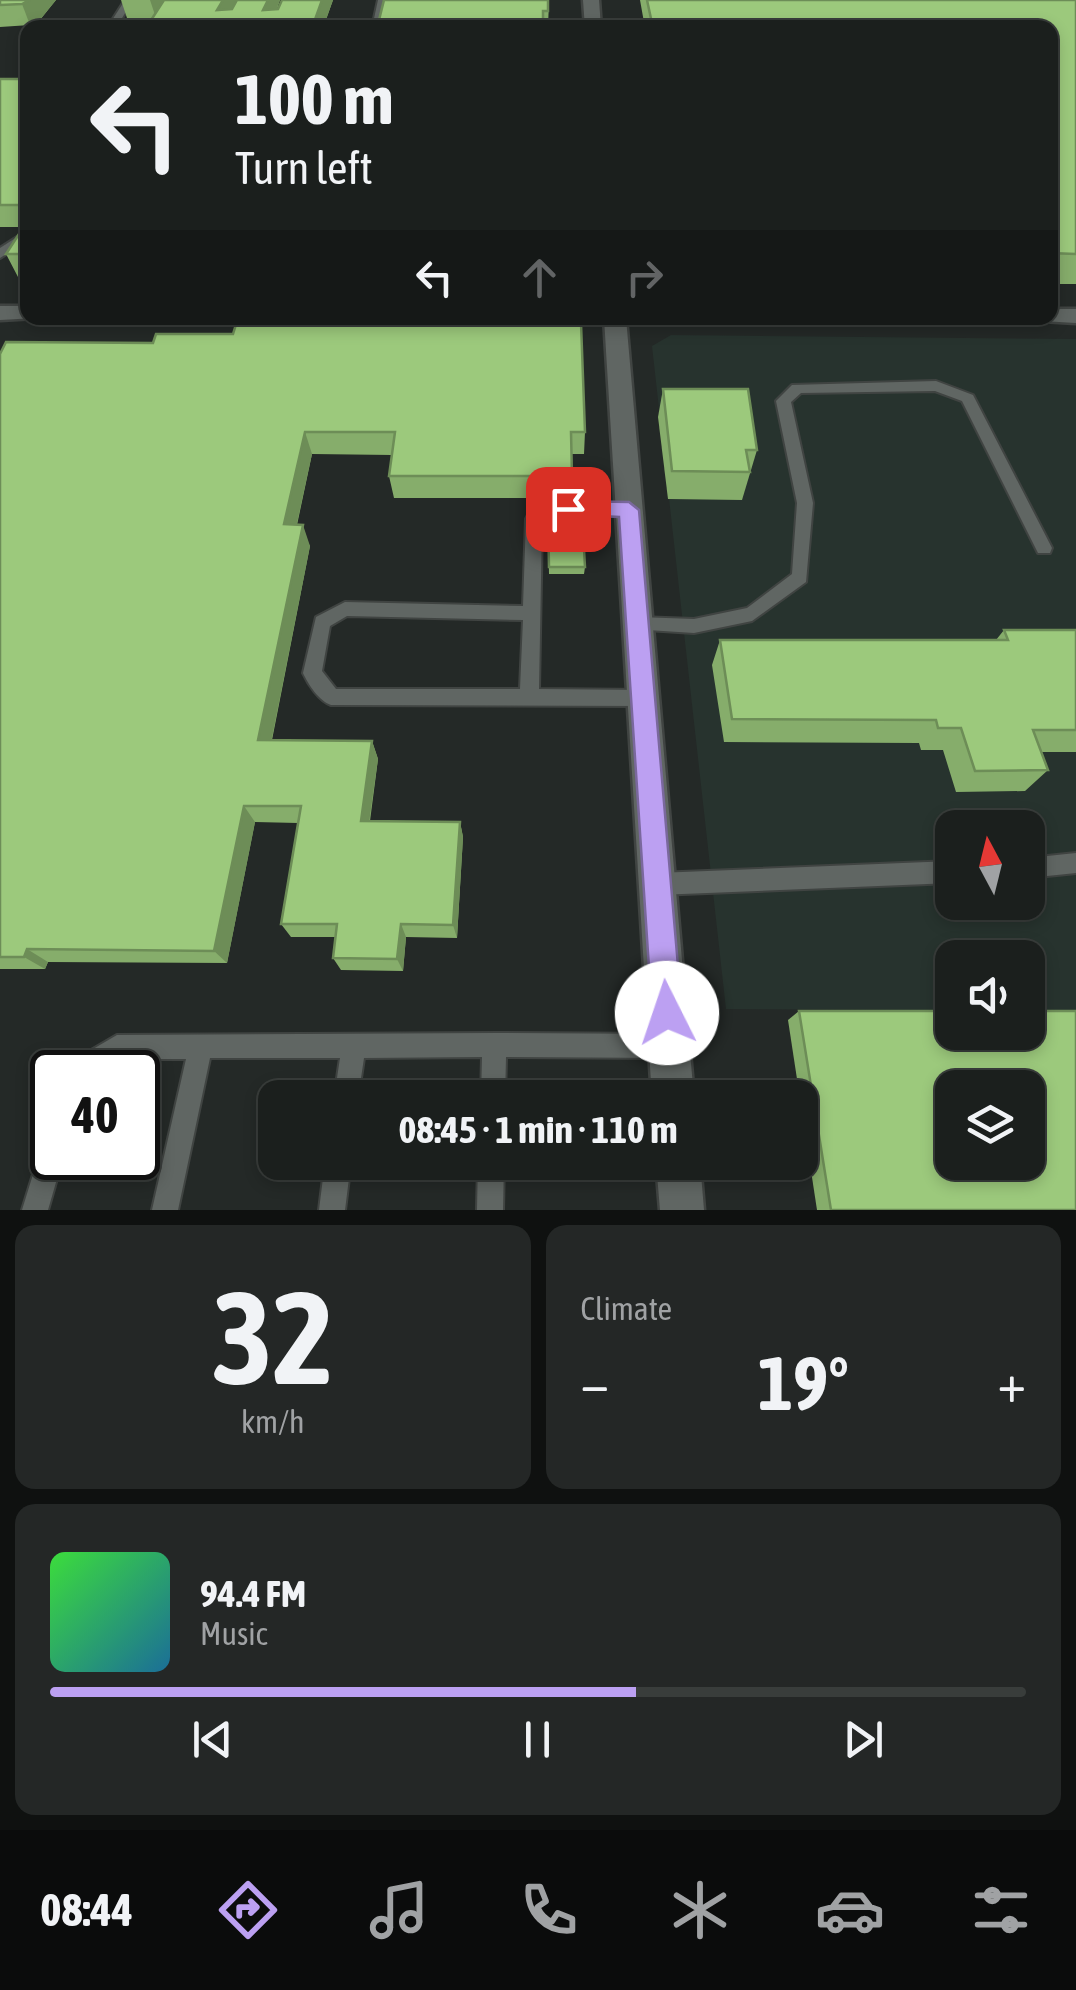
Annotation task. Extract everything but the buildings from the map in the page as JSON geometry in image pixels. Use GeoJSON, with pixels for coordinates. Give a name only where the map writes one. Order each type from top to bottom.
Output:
{"type":"FeatureCollection","features":[{"type":"Feature","properties":{"kind":"street"},"geometry":{"type":"LineString","coordinates":[[616,325],[672,1080]]}},
{"type":"Feature","properties":{"kind":"street"},"geometry":{"type":"LineString","coordinates":[[680,1180],[682,1210]]}},
{"type":"Feature","properties":{"kind":"lane"},"geometry":{"type":"LineString","coordinates":[[638,624],[694,626],[752,614],[800,577],[805,503],[783,401],[796,388],[936,386],[968,398],[1044,548]]}},
{"type":"Feature","properties":{"kind":"lane"},"geometry":{"type":"LineString","coordinates":[[530,699],[534,519],[568,509],[629,510]]}},
{"type":"Feature","properties":{"kind":"lane"},"geometry":{"type":"LineString","coordinates":[[532,613],[344,609],[322,622],[312,673],[331,697],[643,698]]}},
{"type":"Feature","properties":{"kind":"lane"},"geometry":{"type":"LineString","coordinates":[[1045,866],[1076,863]]}},
{"type":"Feature","properties":{"kind":"lane"},"geometry":{"type":"LineString","coordinates":[[657,884],[935,873]]}},
{"type":"Feature","properties":{"kind":"lane"},"geometry":{"type":"LineString","coordinates":[[493,1080],[494,1045]]}},
{"type":"Feature","properties":{"kind":"lane"},"geometry":{"type":"LineString","coordinates":[[114,1050],[670,1046]]}},
{"type":"Feature","properties":{"kind":"lane"},"geometry":{"type":"LineString","coordinates":[[165,1210],[200,1047]]}},
{"type":"Feature","properties":{"kind":"lane"},"geometry":{"type":"LineString","coordinates":[[348,1080],[353,1047]]}},
{"type":"Feature","properties":{"kind":"lane"},"geometry":{"type":"LineString","coordinates":[[35,1210],[44,1180]]}},
{"type":"Feature","properties":{"kind":"lane"},"geometry":{"type":"LineString","coordinates":[[332,1210],[336,1180]]}},
{"type":"Feature","properties":{"kind":"lane"},"geometry":{"type":"LineString","coordinates":[[490,1210],[491,1180]]}},
{"type":"Feature","properties":{"kind":"shaded area"},"geometry":{"type":"Polygon","coordinates":[[[671,335],[1076,339],[1076,1010],[1045,1010],[1045,940],[935,940],[935,1010],[726,1009],[652,346],[671,335]]]}},
{"type":"Feature","properties":{"kind":"route"},"geometry":{"type":"LineString","coordinates":[[568,509],[629,510],[667,1013]]}}]}
